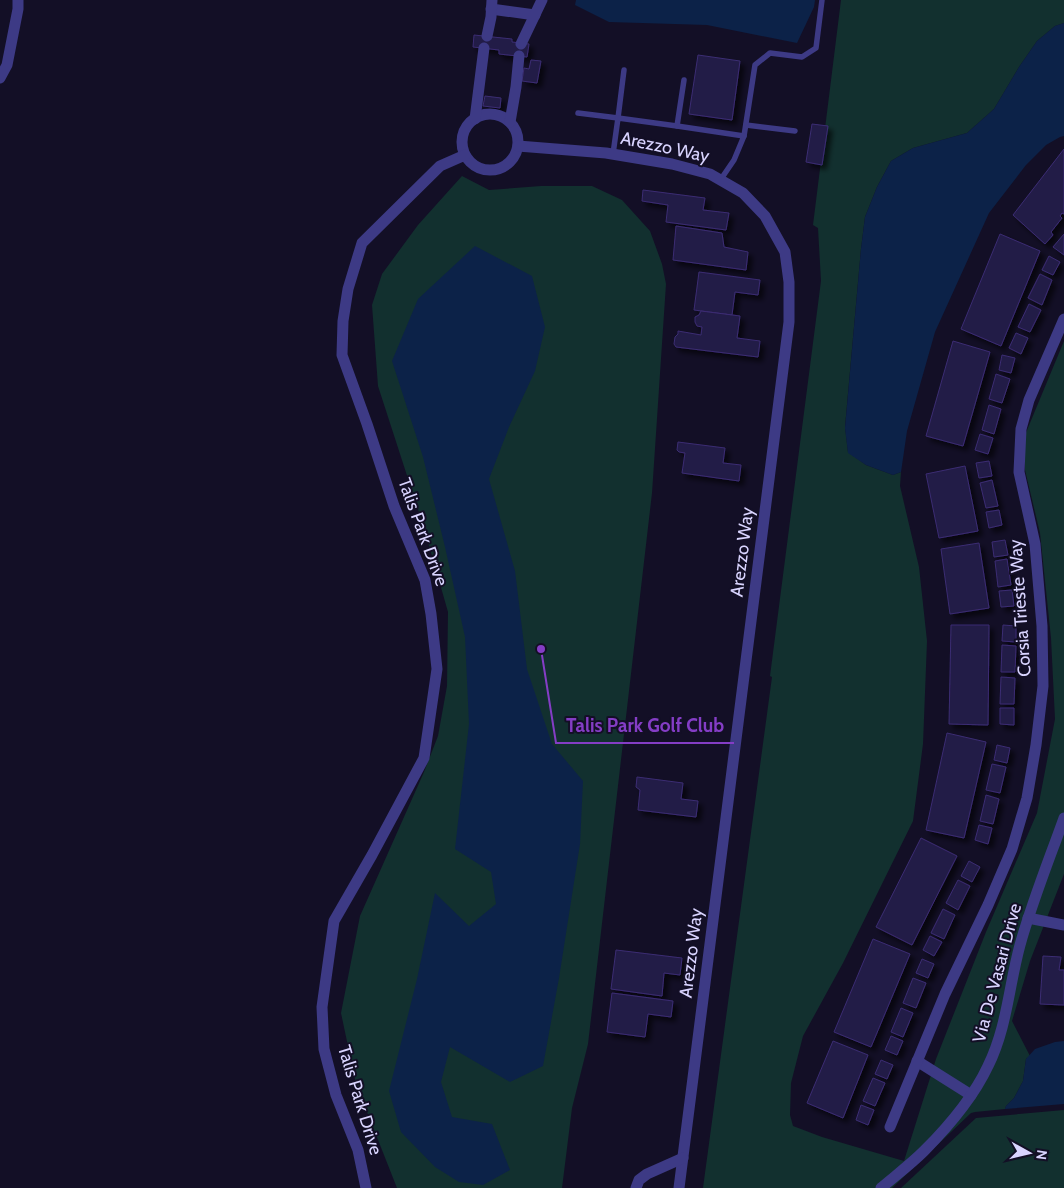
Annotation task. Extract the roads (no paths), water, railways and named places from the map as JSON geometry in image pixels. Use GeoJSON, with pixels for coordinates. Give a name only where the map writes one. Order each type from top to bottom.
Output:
{"type":"FeatureCollection","features":[{"type":"Feature","properties":{"kind":"street"},"geometry":{"type":"LineString","coordinates":[[0,78],[7,65],[18,9],[18,0]]}},
{"type":"Feature","properties":{"kind":"street"},"geometry":{"type":"LineString","coordinates":[[521,44],[542,0]]}},
{"type":"Feature","properties":{"kind":"street"},"geometry":{"type":"LineString","coordinates":[[487,36],[492,4],[535,15]]}},
{"type":"Feature","properties":{"kind":"street"},"geometry":{"type":"LineString","coordinates":[[475,119],[484,48]]}},
{"type":"Feature","properties":{"kind":"street"},"geometry":{"type":"LineString","coordinates":[[510,122],[519,56]]}},
{"type":"Feature","properties":{"kind":"street"},"geometry":{"type":"LineString","coordinates":[[493,114],[502,116],[510,122],[518,137],[516,155],[511,162],[495,170],[486,170],[478,168],[470,162],[465,155],[463,147],[465,131],[469,124],[484,115],[493,114]]}},
{"type":"Feature","properties":{"kind":"street","name":"Arezzo Way"},"geometry":{"type":"LineString","coordinates":[[518,146],[613,154],[672,164],[710,174],[743,193],[765,216],[785,252],[789,282],[789,322],[678,1188]]}},
{"type":"Feature","properties":{"kind":"street","name":"Talis Park Drive"},"geometry":{"type":"LineString","coordinates":[[366,1188],[358,1150],[336,1095],[324,1049],[322,1007],[334,921],[424,758],[436,669],[431,614],[424,580],[394,506],[342,355],[343,321],[348,288],[362,243],[440,166],[465,155]]}},
{"type":"Feature","properties":{"kind":"street","name":"Corsia Trieste Way"},"geometry":{"type":"LineString","coordinates":[[890,1127],[945,994],[988,905],[1012,848],[1027,798],[1043,686],[1042,626],[1035,544],[1019,472],[1021,429],[1029,400],[1064,319]]}},
{"type":"Feature","properties":{"kind":"street","name":"Via De Vasari Drive"},"geometry":{"type":"LineString","coordinates":[[881,1188],[924,1152],[956,1117],[988,1067],[1005,1019],[1014,971],[1028,918],[1064,818]]}},
{"type":"Feature","properties":{"kind":"street"},"geometry":{"type":"LineString","coordinates":[[1028,918],[1064,924]]}},
{"type":"Feature","properties":{"kind":"street"},"geometry":{"type":"LineString","coordinates":[[917,1061],[971,1095]]}},
{"type":"Feature","properties":{"kind":"street"},"geometry":{"type":"LineString","coordinates":[[636,1188],[639,1180],[647,1174],[683,1158]]}},
{"type":"Feature","properties":{"kind":"lane"},"geometry":{"type":"LineString","coordinates":[[721,180],[734,160],[744,136],[754,65],[770,53],[802,57],[816,48],[822,0]]}},
{"type":"Feature","properties":{"kind":"lane"},"geometry":{"type":"LineString","coordinates":[[613,154],[624,70]]}},
{"type":"Feature","properties":{"kind":"lane"},"geometry":{"type":"LineString","coordinates":[[677,126],[684,80]]}},
{"type":"Feature","properties":{"kind":"lane"},"geometry":{"type":"LineString","coordinates":[[578,113],[744,136]]}},
{"type":"Feature","properties":{"kind":"lane"},"geometry":{"type":"LineString","coordinates":[[746,124],[795,131]]}},
{"type":"Feature","properties":{"kind":"water"},"geometry":{"type":"Polygon","coordinates":[[[576,0],[815,0],[814,7],[797,43],[707,25],[609,22],[575,5],[576,0]]]}},
{"type":"Feature","properties":{"kind":"water"},"geometry":{"type":"Polygon","coordinates":[[[1064,23],[1064,136],[1046,145],[1026,165],[989,213],[935,332],[907,431],[901,472],[893,475],[866,465],[848,453],[845,428],[865,217],[877,187],[891,161],[913,148],[967,133],[994,109],[1037,41],[1055,26],[1064,23]]]}},
{"type":"Feature","properties":{"kind":"water"},"geometry":{"type":"Polygon","coordinates":[[[475,246],[532,276],[545,327],[535,371],[509,427],[489,479],[515,571],[527,669],[552,744],[583,781],[580,844],[543,1066],[510,1082],[450,1047],[441,1082],[452,1117],[492,1124],[510,1170],[483,1185],[459,1182],[435,1167],[401,1132],[389,1091],[417,979],[435,893],[469,926],[496,904],[491,872],[455,849],[469,724],[465,637],[423,457],[392,361],[418,299],[475,246]]]}},
{"type":"Feature","properties":{"kind":"water"},"geometry":{"type":"Polygon","coordinates":[[[1064,1041],[1064,1104],[1005,1109],[1014,1098],[1023,1081],[1026,1059],[1035,1049],[1064,1041]]]}},
{"type":"Feature","properties":{"kind":"place","name":"Talis Park Golf Club"},"geometry":{"type":"Point","coordinates":[541,649]}}]}
